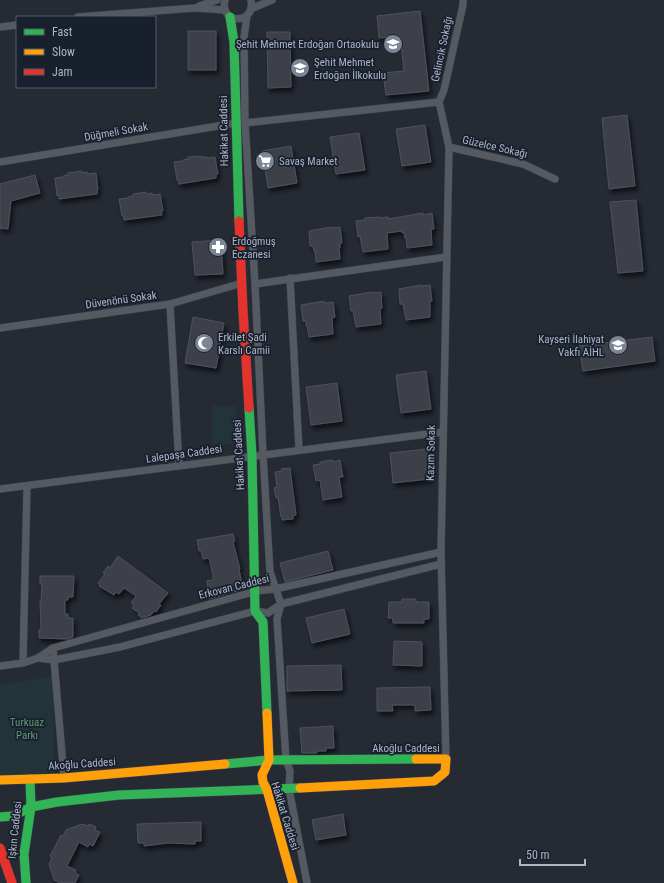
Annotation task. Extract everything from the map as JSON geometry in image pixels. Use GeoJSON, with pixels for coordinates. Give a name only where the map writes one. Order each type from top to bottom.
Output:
{"type":"FeatureCollection","features":[{"type":"Feature","properties":{"kind":"street"},"geometry":{"type":"LineString","coordinates":[[195,8],[218,0]]}},
{"type":"Feature","properties":{"kind":"street"},"geometry":{"type":"LineString","coordinates":[[225,0],[227,13]]}},
{"type":"Feature","properties":{"kind":"street"},"geometry":{"type":"LineString","coordinates":[[251,0],[252,8]]}},
{"type":"Feature","properties":{"kind":"street"},"geometry":{"type":"LineString","coordinates":[[91,16],[195,8],[227,13],[238,19],[247,16],[252,8],[272,0]]}},
{"type":"Feature","properties":{"kind":"street","name":"Gelincik Sokağı"},"geometry":{"type":"LineString","coordinates":[[439,102],[444,90],[463,5],[462,0]]}},
{"type":"Feature","properties":{"kind":"street","name":"Hakikat Caddesi"},"geometry":{"type":"LineString","coordinates":[[227,13],[234,42],[255,284],[262,454],[270,572],[275,589],[282,604],[277,619],[286,760],[290,771],[289,789],[307,883]]}},
{"type":"Feature","properties":{"kind":"street","name":"Hakikat Caddesi"},"geometry":{"type":"LineString","coordinates":[[247,16],[244,37],[241,123],[242,283],[252,456],[256,591],[255,611],[263,622],[269,760],[262,771],[262,782],[267,790],[293,883]]}},
{"type":"Feature","properties":{"kind":"street"},"geometry":{"type":"LineString","coordinates":[[0,27],[16,25]]}},
{"type":"Feature","properties":{"kind":"street","name":"Düğmeli Sokak"},"geometry":{"type":"LineString","coordinates":[[0,162],[241,123],[439,102]]}},
{"type":"Feature","properties":{"kind":"street","name":"Güzelce Sokağı"},"geometry":{"type":"LineString","coordinates":[[439,102],[449,147],[523,164],[554,179]]}},
{"type":"Feature","properties":{"kind":"street","name":"Kazım Sokak"},"geometry":{"type":"LineString","coordinates":[[446,759],[440,552],[449,147]]}},
{"type":"Feature","properties":{"kind":"street"},"geometry":{"type":"LineString","coordinates":[[255,284],[446,257]]}},
{"type":"Feature","properties":{"kind":"street"},"geometry":{"type":"LineString","coordinates":[[290,278],[299,450]]}},
{"type":"Feature","properties":{"kind":"street","name":"Düvenönü Sokak"},"geometry":{"type":"LineString","coordinates":[[0,328],[170,304],[242,283]]}},
{"type":"Feature","properties":{"kind":"street"},"geometry":{"type":"LineString","coordinates":[[170,304],[179,466]]}},
{"type":"Feature","properties":{"kind":"street","name":"Lalepaşa Caddesi"},"geometry":{"type":"LineString","coordinates":[[0,489],[262,454],[443,432]]}},
{"type":"Feature","properties":{"kind":"street"},"geometry":{"type":"LineString","coordinates":[[23,662],[27,486]]}},
{"type":"Feature","properties":{"kind":"street","name":"Erkovan Caddesi"},"geometry":{"type":"LineString","coordinates":[[0,666],[38,658],[53,648],[256,591],[275,589],[440,552]]}},
{"type":"Feature","properties":{"kind":"street","name":"Erkovan Caddesi"},"geometry":{"type":"LineString","coordinates":[[38,658],[54,660],[120,647],[255,611],[268,613],[282,604],[441,564]]}},
{"type":"Feature","properties":{"kind":"street"},"geometry":{"type":"LineString","coordinates":[[53,648],[64,778]]}},
{"type":"Feature","properties":{"kind":"street","name":"Akoğlu Caddesi"},"geometry":{"type":"LineString","coordinates":[[0,780],[64,778],[269,760],[446,759],[445,772],[434,781],[267,790],[119,795],[57,802],[31,807],[13,816],[0,817]]}},
{"type":"Feature","properties":{"kind":"street","name":"Işkın Caddesi"},"geometry":{"type":"LineString","coordinates":[[26,883],[24,854],[31,807],[30,779]]}},
{"type":"Feature","properties":{"kind":"street","name":"Işkın Caddesi"},"geometry":{"type":"LineString","coordinates":[[0,848],[3,865],[12,883]]}},
{"type":"Feature","properties":{"kind":"green space"},"geometry":{"type":"Polygon","coordinates":[[[212,406],[237,406],[236,444],[212,444],[212,406]]]}},
{"type":"Feature","properties":{"kind":"green space","name":"Turkuaz Parkı"},"geometry":{"type":"Polygon","coordinates":[[[53,676],[54,772],[0,776],[0,685],[53,676]]]}},
{"type":"Feature","properties":{"kind":"building"},"geometry":{"type":"Polygon","coordinates":[[[420,11],[429,91],[386,95],[383,73],[404,71],[400,36],[379,38],[377,16],[420,11]]]}},
{"type":"Feature","properties":{"kind":"building"},"geometry":{"type":"Polygon","coordinates":[[[188,31],[216,31],[216,70],[188,70],[188,31]]]}},
{"type":"Feature","properties":{"kind":"building"},"geometry":{"type":"Polygon","coordinates":[[[267,32],[290,32],[291,87],[268,88],[267,32]]]}},
{"type":"Feature","properties":{"kind":"building"},"geometry":{"type":"Polygon","coordinates":[[[627,115],[635,186],[609,189],[602,118],[627,115]]]}},
{"type":"Feature","properties":{"kind":"building"},"geometry":{"type":"Polygon","coordinates":[[[425,125],[431,162],[402,166],[396,129],[425,125]]]}},
{"type":"Feature","properties":{"kind":"building"},"geometry":{"type":"Polygon","coordinates":[[[359,133],[365,170],[336,174],[330,137],[359,133]]]}},
{"type":"Feature","properties":{"kind":"building"},"geometry":{"type":"Polygon","coordinates":[[[291,146],[297,183],[268,188],[262,151],[291,146]]]}},
{"type":"Feature","properties":{"kind":"building"},"geometry":{"type":"Polygon","coordinates":[[[201,156],[207,158],[215,157],[218,174],[216,174],[216,178],[179,184],[174,162],[183,161],[188,159],[188,157],[201,156]]]}},
{"type":"Feature","properties":{"kind":"building"},"geometry":{"type":"Polygon","coordinates":[[[82,171],[82,173],[87,172],[87,174],[96,173],[97,194],[59,199],[59,195],[57,196],[55,178],[63,177],[68,175],[68,173],[82,171]]]}},
{"type":"Feature","properties":{"kind":"building"},"geometry":{"type":"Polygon","coordinates":[[[35,175],[40,193],[11,201],[8,229],[0,228],[0,184],[35,175]]]}},
{"type":"Feature","properties":{"kind":"building"},"geometry":{"type":"Polygon","coordinates":[[[146,192],[147,194],[152,193],[152,195],[160,194],[163,211],[161,211],[162,215],[124,220],[119,199],[128,198],[133,196],[133,194],[146,192]]]}},
{"type":"Feature","properties":{"kind":"building"},"geometry":{"type":"Polygon","coordinates":[[[636,200],[643,271],[618,273],[610,202],[636,200]]]}},
{"type":"Feature","properties":{"kind":"building"},"geometry":{"type":"Polygon","coordinates":[[[423,213],[423,215],[432,213],[434,229],[431,229],[432,245],[407,248],[406,237],[405,238],[404,232],[402,233],[402,231],[387,233],[388,249],[363,252],[360,236],[358,237],[356,221],[365,220],[365,218],[388,217],[388,219],[423,213]]]}},
{"type":"Feature","properties":{"kind":"building"},"geometry":{"type":"Polygon","coordinates":[[[340,227],[342,243],[340,243],[339,248],[340,259],[316,262],[315,251],[313,246],[310,246],[309,231],[340,227]]]}},
{"type":"Feature","properties":{"kind":"building"},"geometry":{"type":"Polygon","coordinates":[[[221,240],[223,274],[195,275],[192,242],[221,240]]]}},
{"type":"Feature","properties":{"kind":"building"},"geometry":{"type":"Polygon","coordinates":[[[430,285],[432,301],[430,301],[430,317],[406,320],[403,304],[400,304],[399,289],[430,285]]]}},
{"type":"Feature","properties":{"kind":"building"},"geometry":{"type":"Polygon","coordinates":[[[371,292],[381,292],[381,324],[356,327],[353,311],[351,311],[349,296],[371,292]]]}},
{"type":"Feature","properties":{"kind":"building"},"geometry":{"type":"Polygon","coordinates":[[[324,301],[324,303],[333,302],[335,317],[332,318],[333,334],[309,337],[306,321],[303,321],[301,305],[324,301]]]}},
{"type":"Feature","properties":{"kind":"building","name":"Erkilet Şadi Karslı Camii"},"geometry":{"type":"Polygon","coordinates":[[[193,317],[224,323],[216,368],[185,363],[193,317]]]}},
{"type":"Feature","properties":{"kind":"building"},"geometry":{"type":"Polygon","coordinates":[[[652,337],[655,361],[583,371],[579,346],[652,337]]]}},
{"type":"Feature","properties":{"kind":"building"},"geometry":{"type":"Polygon","coordinates":[[[426,371],[431,409],[401,413],[396,375],[426,371]]]}},
{"type":"Feature","properties":{"kind":"building"},"geometry":{"type":"Polygon","coordinates":[[[337,383],[342,421],[311,425],[306,387],[337,383]]]}},
{"type":"Feature","properties":{"kind":"building"},"geometry":{"type":"Polygon","coordinates":[[[427,449],[430,479],[393,483],[390,453],[427,449]]]}},
{"type":"Feature","properties":{"kind":"building"},"geometry":{"type":"Polygon","coordinates":[[[332,460],[333,462],[340,460],[343,477],[339,477],[342,497],[323,500],[320,480],[316,481],[313,465],[332,460]]]}},
{"type":"Feature","properties":{"kind":"building"},"geometry":{"type":"Polygon","coordinates":[[[290,468],[296,515],[293,516],[293,519],[282,520],[278,498],[276,498],[274,488],[277,487],[275,472],[282,471],[281,469],[290,468]]]}},
{"type":"Feature","properties":{"kind":"building"},"geometry":{"type":"Polygon","coordinates":[[[233,534],[235,541],[233,542],[244,589],[209,599],[207,581],[213,580],[213,575],[209,558],[203,559],[201,551],[199,551],[197,540],[233,534]]]}},
{"type":"Feature","properties":{"kind":"building"},"geometry":{"type":"Polygon","coordinates":[[[328,551],[333,570],[285,582],[280,563],[328,551]]]}},
{"type":"Feature","properties":{"kind":"building"},"geometry":{"type":"Polygon","coordinates":[[[118,556],[168,593],[159,604],[161,605],[156,612],[154,611],[151,615],[142,618],[138,615],[139,613],[132,608],[134,605],[131,603],[136,596],[124,588],[119,594],[116,592],[114,595],[99,586],[100,584],[98,583],[105,574],[103,573],[108,566],[110,568],[118,556]]]}},
{"type":"Feature","properties":{"kind":"building"},"geometry":{"type":"Polygon","coordinates":[[[40,576],[74,576],[73,597],[68,597],[68,600],[65,600],[65,614],[68,614],[68,618],[73,618],[73,637],[68,639],[39,638],[39,630],[41,630],[40,601],[42,584],[40,584],[40,576]]]}},
{"type":"Feature","properties":{"kind":"building"},"geometry":{"type":"Polygon","coordinates":[[[402,599],[416,599],[416,602],[429,602],[429,619],[424,619],[424,623],[393,623],[393,618],[388,618],[389,602],[402,602],[402,599]]]}},
{"type":"Feature","properties":{"kind":"building"},"geometry":{"type":"Polygon","coordinates":[[[344,609],[350,634],[312,643],[306,618],[344,609]]]}},
{"type":"Feature","properties":{"kind":"building"},"geometry":{"type":"Polygon","coordinates":[[[394,641],[422,642],[422,666],[393,665],[394,641]]]}},
{"type":"Feature","properties":{"kind":"building"},"geometry":{"type":"Polygon","coordinates":[[[341,665],[342,690],[287,691],[287,666],[341,665]]]}},
{"type":"Feature","properties":{"kind":"building"},"geometry":{"type":"Polygon","coordinates":[[[430,687],[431,710],[415,711],[415,705],[392,705],[393,711],[377,711],[377,688],[430,687]]]}},
{"type":"Feature","properties":{"kind":"building"},"geometry":{"type":"Polygon","coordinates":[[[333,726],[334,748],[326,748],[326,751],[317,751],[317,753],[302,753],[300,728],[333,726]]]}},
{"type":"Feature","properties":{"kind":"building"},"geometry":{"type":"Polygon","coordinates":[[[343,814],[346,835],[316,840],[312,820],[343,814]]]}},
{"type":"Feature","properties":{"kind":"building"},"geometry":{"type":"Polygon","coordinates":[[[201,822],[201,841],[195,841],[195,844],[168,843],[144,846],[144,843],[138,843],[137,824],[201,822]]]}},
{"type":"Feature","properties":{"kind":"building"},"geometry":{"type":"Polygon","coordinates":[[[82,824],[88,826],[89,824],[96,827],[95,830],[100,832],[93,846],[89,844],[88,847],[79,842],[67,866],[76,870],[75,873],[79,875],[75,883],[60,883],[54,880],[49,864],[52,858],[50,856],[61,835],[63,836],[66,830],[82,824]]]}},
{"type":"Feature","properties":{"kind":"traffic: fast"},"geometry":{"type":"LineString","coordinates":[[230,17],[234,42],[239,221]]}},
{"type":"Feature","properties":{"kind":"traffic: fast"},"geometry":{"type":"LineString","coordinates":[[249,408],[252,456],[255,611],[263,622],[267,713]]}},
{"type":"Feature","properties":{"kind":"traffic: fast"},"geometry":{"type":"LineString","coordinates":[[225,764],[269,760],[416,759]]}},
{"type":"Feature","properties":{"kind":"traffic: fast"},"geometry":{"type":"LineString","coordinates":[[26,883],[24,854],[31,807],[30,779]]}},
{"type":"Feature","properties":{"kind":"traffic: fast"},"geometry":{"type":"LineString","coordinates":[[0,817],[13,816],[31,807],[57,802],[119,795],[300,788]]}},
{"type":"Feature","properties":{"kind":"traffic: slow"},"geometry":{"type":"LineString","coordinates":[[267,713],[269,760],[262,775],[263,782],[267,790],[293,883]]}},
{"type":"Feature","properties":{"kind":"traffic: slow"},"geometry":{"type":"LineString","coordinates":[[300,788],[434,781],[445,772],[446,759],[416,759]]}},
{"type":"Feature","properties":{"kind":"traffic: slow"},"geometry":{"type":"LineString","coordinates":[[0,780],[64,778],[225,764]]}},
{"type":"Feature","properties":{"kind":"traffic: jam"},"geometry":{"type":"LineString","coordinates":[[239,221],[249,408]]}},
{"type":"Feature","properties":{"kind":"traffic: jam"},"geometry":{"type":"LineString","coordinates":[[0,848],[12,883]]}},
{"type":"Feature","properties":{"kind":"place","name":"Şehit Mehmet Erdoğan Ortaokulu"},"geometry":{"type":"Point","coordinates":[393,44]}},
{"type":"Feature","properties":{"kind":"place","name":"Şehit Mehmet Erdoğan İlkokulu"},"geometry":{"type":"Point","coordinates":[300,68]}},
{"type":"Feature","properties":{"kind":"place","name":"Savaş Market"},"geometry":{"type":"Point","coordinates":[265,161]}},
{"type":"Feature","properties":{"kind":"place","name":"Erdoğmuş Eczanesi"},"geometry":{"type":"Point","coordinates":[218,247]}},
{"type":"Feature","properties":{"kind":"place","name":"Erkilet Şadi Karslı Camii"},"geometry":{"type":"Point","coordinates":[204,343]}},
{"type":"Feature","properties":{"kind":"place","name":"Kayseri İlahiyat Vakfı AİHL"},"geometry":{"type":"Point","coordinates":[618,345]}}]}
